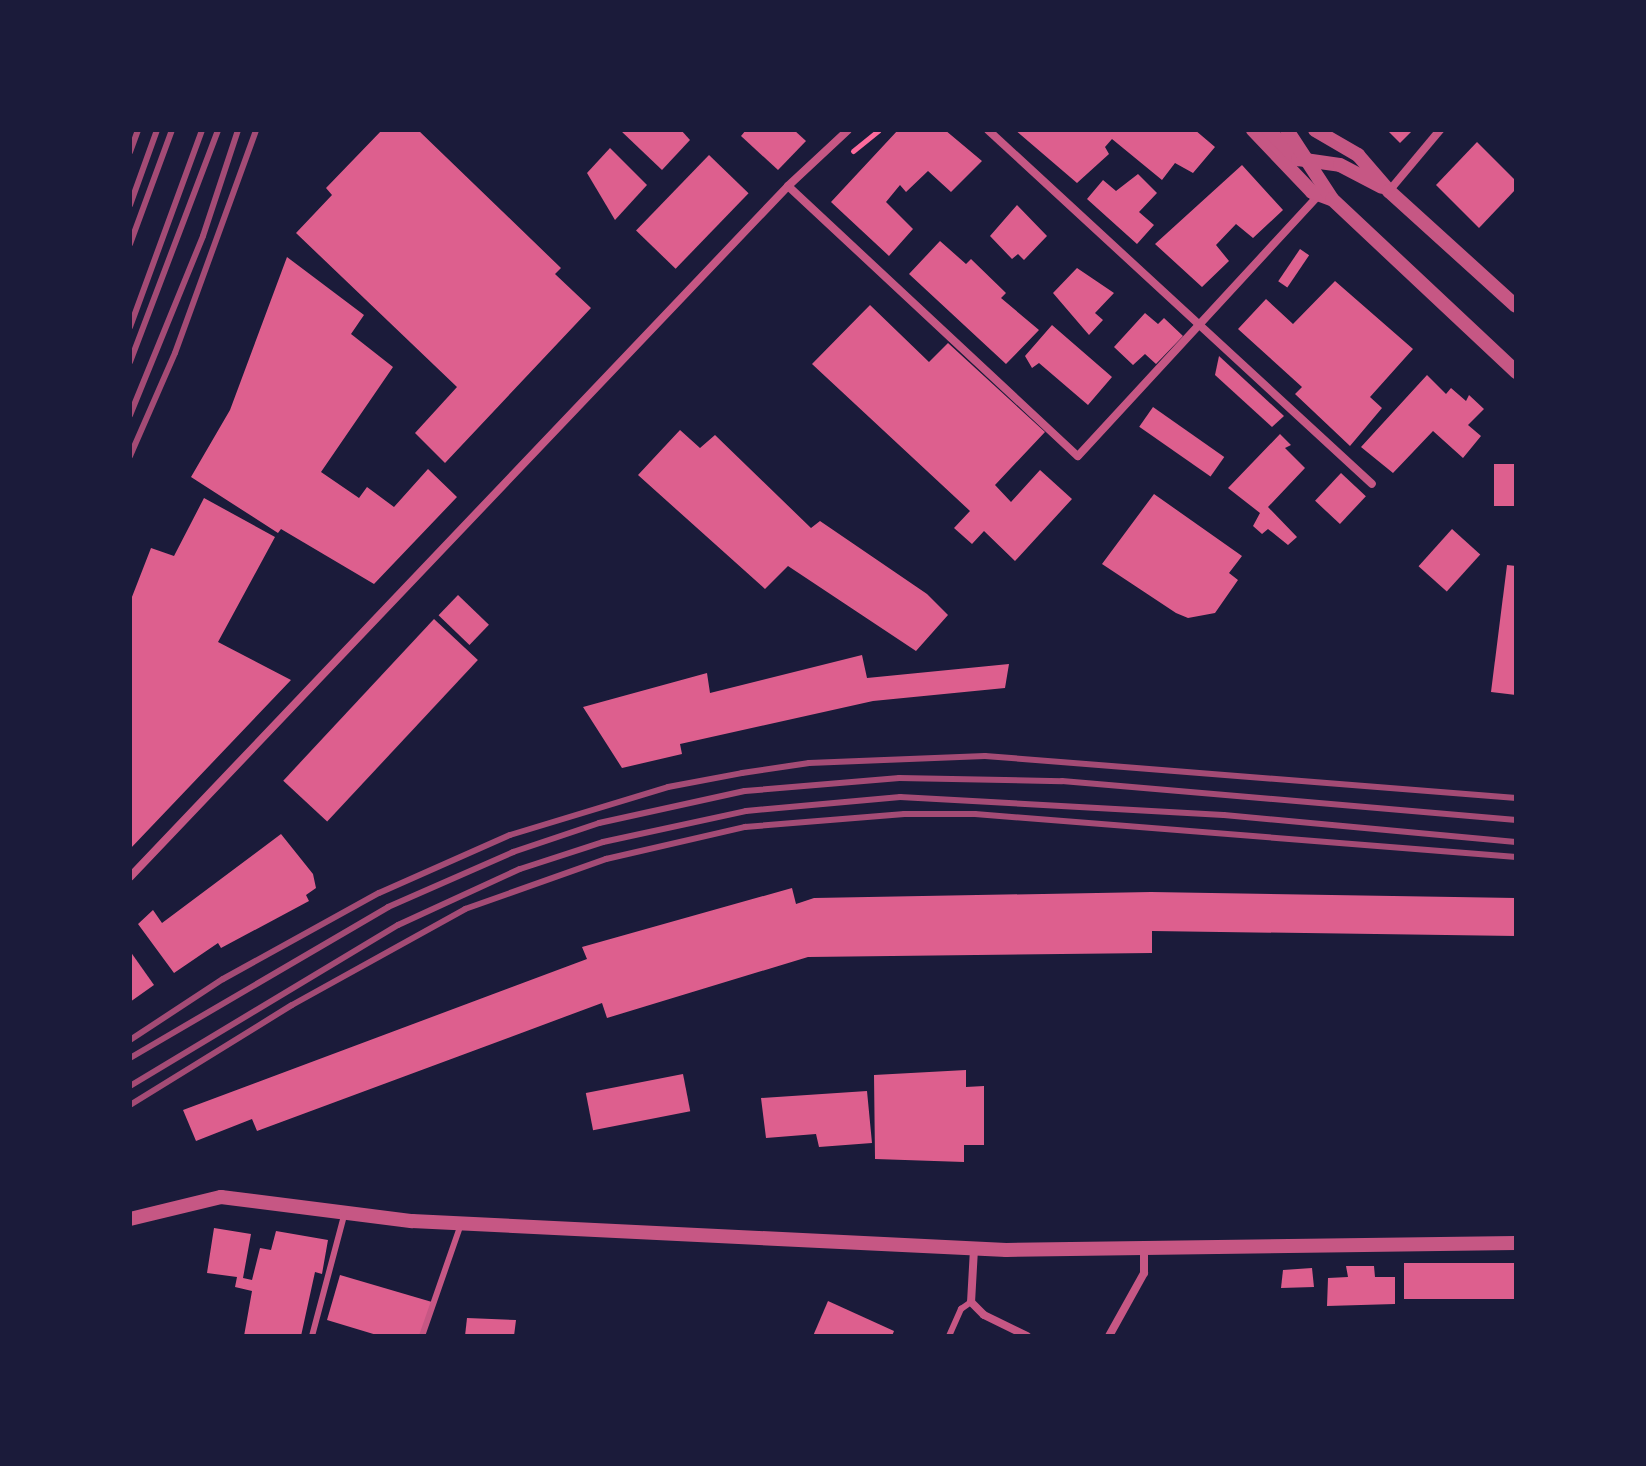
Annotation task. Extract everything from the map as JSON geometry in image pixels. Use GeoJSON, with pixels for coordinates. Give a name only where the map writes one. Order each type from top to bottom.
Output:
{"type":"FeatureCollection","features":[{"type":"Feature","properties":{"kind":"street"},"geometry":{"type":"LineString","coordinates":[[130,877],[788,186],[848,130]]}},
{"type":"Feature","properties":{"kind":"street"},"geometry":{"type":"LineString","coordinates":[[988,130],[1372,484]]}},
{"type":"Feature","properties":{"kind":"street"},"geometry":{"type":"LineString","coordinates":[[1253,130],[1516,372]]}},
{"type":"Feature","properties":{"kind":"street"},"geometry":{"type":"LineString","coordinates":[[1268,130],[1292,156],[1344,166],[1389,191]]}},
{"type":"Feature","properties":{"kind":"street"},"geometry":{"type":"LineString","coordinates":[[1287,130],[1325,193]]}},
{"type":"Feature","properties":{"kind":"street"},"geometry":{"type":"LineString","coordinates":[[1315,130],[1358,155],[1389,191],[1516,306]]}},
{"type":"Feature","properties":{"kind":"street"},"geometry":{"type":"LineString","coordinates":[[1389,191],[1440,130]]}},
{"type":"Feature","properties":{"kind":"street"},"geometry":{"type":"LineString","coordinates":[[788,186],[1078,456],[1325,193],[1328,171],[1344,166]]}},
{"type":"Feature","properties":{"kind":"street"},"geometry":{"type":"LineString","coordinates":[[130,1219],[221,1197],[461,1224],[974,1249],[1144,1251],[1516,1243]]}},
{"type":"Feature","properties":{"kind":"street"},"geometry":{"type":"LineString","coordinates":[[974,1249],[971,1302],[984,1315],[1027,1336]]}},
{"type":"Feature","properties":{"kind":"street"},"geometry":{"type":"LineString","coordinates":[[1109,1336],[1144,1273],[1144,1251]]}},
{"type":"Feature","properties":{"kind":"lane"},"geometry":{"type":"LineString","coordinates":[[312,1336],[345,1212]]}},
{"type":"Feature","properties":{"kind":"lane"},"geometry":{"type":"LineString","coordinates":[[422,1336],[461,1224]]}},
{"type":"Feature","properties":{"kind":"lane"},"geometry":{"type":"LineString","coordinates":[[949,1336],[961,1309],[971,1302]]}},
{"type":"Feature","properties":{"kind":"building"},"geometry":{"type":"Polygon","coordinates":[[[382,130],[418,130],[561,268],[555,274],[591,308],[445,463],[415,433],[457,387],[296,233],[332,195],[326,188],[382,130]]]}},
{"type":"Feature","properties":{"kind":"building"},"geometry":{"type":"Polygon","coordinates":[[[620,130],[681,130],[690,140],[662,170],[620,130]]]}},
{"type":"Feature","properties":{"kind":"building"},"geometry":{"type":"Polygon","coordinates":[[[746,130],[794,130],[806,141],[778,170],[741,136],[746,130]]]}},
{"type":"Feature","properties":{"kind":"building"},"geometry":{"type":"Polygon","coordinates":[[[898,130],[945,130],[982,161],[951,192],[928,171],[906,192],[900,185],[886,202],[913,229],[889,256],[831,202],[898,130]]]}},
{"type":"Feature","properties":{"kind":"building"},"geometry":{"type":"Polygon","coordinates":[[[1015,130],[1195,130],[1215,147],[1193,173],[1175,163],[1162,180],[1112,139],[1105,147],[1109,154],[1077,183],[1015,130]]]}},
{"type":"Feature","properties":{"kind":"building"},"geometry":{"type":"Polygon","coordinates":[[[1387,130],[1413,130],[1400,143],[1387,130]]]}},
{"type":"Feature","properties":{"kind":"building"},"geometry":{"type":"Polygon","coordinates":[[[1477,142],[1516,181],[1516,189],[1479,228],[1436,185],[1477,142]]]}},
{"type":"Feature","properties":{"kind":"building"},"geometry":{"type":"Polygon","coordinates":[[[610,148],[647,185],[615,220],[587,173],[610,148]]]}},
{"type":"Feature","properties":{"kind":"building"},"geometry":{"type":"Polygon","coordinates":[[[709,155],[749,193],[676,269],[636,231],[709,155]]]}},
{"type":"Feature","properties":{"kind":"building"},"geometry":{"type":"Polygon","coordinates":[[[1242,165],[1283,210],[1253,238],[1236,224],[1216,245],[1229,261],[1202,287],[1155,244],[1242,165]]]}},
{"type":"Feature","properties":{"kind":"building"},"geometry":{"type":"Polygon","coordinates":[[[1138,174],[1157,193],[1139,212],[1154,225],[1137,244],[1087,199],[1103,180],[1116,191],[1138,174]]]}},
{"type":"Feature","properties":{"kind":"building"},"geometry":{"type":"Polygon","coordinates":[[[1017,205],[1047,236],[1024,260],[1018,254],[1012,259],[990,236],[1017,205]]]}},
{"type":"Feature","properties":{"kind":"building"},"geometry":{"type":"Polygon","coordinates":[[[940,241],[966,264],[971,259],[1006,293],[1001,298],[1039,330],[1006,364],[909,274],[940,241]]]}},
{"type":"Feature","properties":{"kind":"building"},"geometry":{"type":"Polygon","coordinates":[[[1300,249],[1309,255],[1287,287],[1278,281],[1300,249]]]}},
{"type":"Feature","properties":{"kind":"building"},"geometry":{"type":"Polygon","coordinates":[[[287,257],[364,315],[351,334],[393,367],[321,472],[359,498],[367,487],[394,507],[428,469],[457,497],[374,584],[281,529],[278,533],[191,477],[230,410],[287,257]]]}},
{"type":"Feature","properties":{"kind":"building"},"geometry":{"type":"Polygon","coordinates":[[[1077,268],[1114,293],[1095,313],[1103,320],[1089,335],[1053,293],[1077,268]]]}},
{"type":"Feature","properties":{"kind":"building"},"geometry":{"type":"Polygon","coordinates":[[[1335,281],[1413,349],[1370,397],[1382,408],[1350,446],[1295,394],[1302,387],[1238,329],[1266,299],[1293,324],[1335,281]]]}},
{"type":"Feature","properties":{"kind":"building"},"geometry":{"type":"Polygon","coordinates":[[[870,305],[929,362],[948,343],[1045,432],[995,485],[1011,502],[1040,470],[1072,499],[1015,561],[984,531],[972,544],[954,528],[970,511],[812,364],[870,305]]]}},
{"type":"Feature","properties":{"kind":"building"},"geometry":{"type":"Polygon","coordinates":[[[1145,313],[1158,324],[1164,318],[1183,336],[1156,364],[1145,354],[1133,365],[1114,347],[1145,313]]]}},
{"type":"Feature","properties":{"kind":"building"},"geometry":{"type":"Polygon","coordinates":[[[1052,325],[1112,377],[1088,405],[1039,363],[1032,368],[1025,356],[1052,325]]]}},
{"type":"Feature","properties":{"kind":"building"},"geometry":{"type":"Polygon","coordinates":[[[1219,356],[1284,416],[1272,427],[1215,375],[1219,356]]]}},
{"type":"Feature","properties":{"kind":"building"},"geometry":{"type":"Polygon","coordinates":[[[1427,375],[1446,394],[1451,388],[1466,401],[1469,395],[1484,409],[1468,425],[1481,436],[1463,458],[1433,431],[1393,473],[1361,447],[1427,375]]]}},
{"type":"Feature","properties":{"kind":"building"},"geometry":{"type":"Polygon","coordinates":[[[1153,407],[1224,457],[1211,477],[1139,427],[1153,407]]]}},
{"type":"Feature","properties":{"kind":"building"},"geometry":{"type":"Polygon","coordinates":[[[680,430],[700,448],[715,435],[811,528],[820,521],[927,594],[948,615],[916,651],[788,566],[765,589],[638,475],[680,430]]]}},
{"type":"Feature","properties":{"kind":"building"},"geometry":{"type":"Polygon","coordinates":[[[1280,434],[1291,445],[1285,448],[1305,468],[1268,507],[1297,537],[1288,545],[1268,529],[1262,534],[1253,526],[1260,513],[1228,488],[1280,434]]]}},
{"type":"Feature","properties":{"kind":"building"},"geometry":{"type":"Polygon","coordinates":[[[1494,464],[1516,464],[1516,506],[1494,506],[1494,464]]]}},
{"type":"Feature","properties":{"kind":"building"},"geometry":{"type":"Polygon","coordinates":[[[1341,473],[1366,496],[1340,524],[1315,501],[1341,473]]]}},
{"type":"Feature","properties":{"kind":"building"},"geometry":{"type":"Polygon","coordinates":[[[1154,494],[1242,556],[1229,573],[1238,580],[1215,613],[1188,618],[1176,613],[1102,564],[1154,494]]]}},
{"type":"Feature","properties":{"kind":"building"},"geometry":{"type":"Polygon","coordinates":[[[204,498],[275,537],[218,642],[291,680],[130,849],[130,602],[151,548],[174,556],[204,498]]]}},
{"type":"Feature","properties":{"kind":"building"},"geometry":{"type":"Polygon","coordinates":[[[1452,529],[1480,554],[1447,592],[1419,566],[1452,529]]]}},
{"type":"Feature","properties":{"kind":"building"},"geometry":{"type":"Polygon","coordinates":[[[1507,565],[1516,566],[1516,695],[1491,692],[1507,565]]]}},
{"type":"Feature","properties":{"kind":"building"},"geometry":{"type":"Polygon","coordinates":[[[458,595],[489,625],[469,645],[439,615],[458,595]]]}},
{"type":"Feature","properties":{"kind":"building"},"geometry":{"type":"Polygon","coordinates":[[[434,619],[478,660],[327,822],[283,781],[434,619]]]}},
{"type":"Feature","properties":{"kind":"building"},"geometry":{"type":"Polygon","coordinates":[[[862,655],[867,678],[1009,664],[1005,688],[873,701],[680,744],[682,754],[622,768],[583,707],[707,673],[710,693],[862,655]]]}},
{"type":"Feature","properties":{"kind":"building"},"geometry":{"type":"Polygon","coordinates":[[[281,834],[313,874],[316,888],[306,895],[309,901],[221,948],[218,943],[174,973],[138,924],[153,910],[162,923],[281,834]]]}},
{"type":"Feature","properties":{"kind":"building"},"geometry":{"type":"Polygon","coordinates":[[[792,888],[796,904],[814,898],[1151,892],[1516,898],[1516,936],[1152,931],[1152,953],[808,957],[607,1018],[602,1003],[257,1131],[252,1119],[196,1141],[183,1110],[587,959],[582,947],[792,888]]]}},
{"type":"Feature","properties":{"kind":"building"},"geometry":{"type":"Polygon","coordinates":[[[130,951],[154,985],[130,1002],[130,951]]]}},
{"type":"Feature","properties":{"kind":"building"},"geometry":{"type":"Polygon","coordinates":[[[966,1070],[966,1087],[984,1086],[984,1145],[964,1145],[964,1162],[875,1159],[874,1075],[966,1070]]]}},
{"type":"Feature","properties":{"kind":"building"},"geometry":{"type":"Polygon","coordinates":[[[683,1074],[690,1111],[593,1130],[586,1093],[683,1074]]]}},
{"type":"Feature","properties":{"kind":"building"},"geometry":{"type":"Polygon","coordinates":[[[867,1091],[872,1143],[819,1147],[816,1134],[766,1138],[761,1098],[867,1091]]]}},
{"type":"Feature","properties":{"kind":"building"},"geometry":{"type":"Polygon","coordinates":[[[214,1228],[251,1234],[243,1278],[252,1280],[260,1248],[271,1250],[276,1231],[328,1240],[322,1274],[315,1272],[301,1336],[244,1336],[252,1291],[235,1287],[237,1277],[207,1273],[214,1228]]]}},
{"type":"Feature","properties":{"kind":"building"},"geometry":{"type":"Polygon","coordinates":[[[1404,1263],[1516,1263],[1516,1299],[1404,1299],[1404,1263]]]}},
{"type":"Feature","properties":{"kind":"building"},"geometry":{"type":"Polygon","coordinates":[[[1346,1266],[1374,1266],[1375,1277],[1395,1277],[1395,1304],[1327,1306],[1328,1278],[1348,1277],[1346,1266]]]}},
{"type":"Feature","properties":{"kind":"building"},"geometry":{"type":"Polygon","coordinates":[[[1312,1268],[1314,1287],[1281,1288],[1283,1270],[1312,1268]]]}},
{"type":"Feature","properties":{"kind":"building"},"geometry":{"type":"Polygon","coordinates":[[[340,1275],[432,1302],[420,1336],[380,1336],[327,1320],[340,1275]]]}},
{"type":"Feature","properties":{"kind":"building"},"geometry":{"type":"Polygon","coordinates":[[[828,1301],[894,1331],[892,1336],[813,1336],[828,1301]]]}},
{"type":"Feature","properties":{"kind":"building"},"geometry":{"type":"Polygon","coordinates":[[[467,1318],[516,1320],[514,1336],[465,1336],[467,1318]]]}},
{"type":"Feature","properties":{"kind":"railway"},"geometry":{"type":"LineString","coordinates":[[130,152],[138,130]]}},
{"type":"Feature","properties":{"kind":"railway"},"geometry":{"type":"LineString","coordinates":[[130,205],[157,130]]}},
{"type":"Feature","properties":{"kind":"railway"},"geometry":{"type":"LineString","coordinates":[[130,244],[172,130]]}},
{"type":"Feature","properties":{"kind":"railway"},"geometry":{"type":"LineString","coordinates":[[130,327],[202,130]]}},
{"type":"Feature","properties":{"kind":"railway"},"geometry":{"type":"LineString","coordinates":[[130,362],[218,130]]}},
{"type":"Feature","properties":{"kind":"railway"},"geometry":{"type":"LineString","coordinates":[[130,415],[203,236],[238,130]]}},
{"type":"Feature","properties":{"kind":"railway"},"geometry":{"type":"LineString","coordinates":[[130,456],[175,353],[256,130]]}},
{"type":"Feature","properties":{"kind":"railway"},"geometry":{"type":"LineString","coordinates":[[130,1040],[223,979],[379,893],[510,835],[668,787],[742,773],[809,763],[985,756],[1516,798]]}},
{"type":"Feature","properties":{"kind":"railway"},"geometry":{"type":"LineString","coordinates":[[130,1058],[388,907],[513,852],[599,823],[745,791],[899,778],[1062,781],[1516,820]]}},
{"type":"Feature","properties":{"kind":"railway"},"geometry":{"type":"LineString","coordinates":[[130,1086],[398,925],[520,869],[603,842],[746,811],[900,797],[1224,815],[1516,842]]}},
{"type":"Feature","properties":{"kind":"railway"},"geometry":{"type":"LineString","coordinates":[[130,1105],[292,1005],[465,909],[606,859],[745,827],[904,814],[975,814],[1516,857]]}}]}
